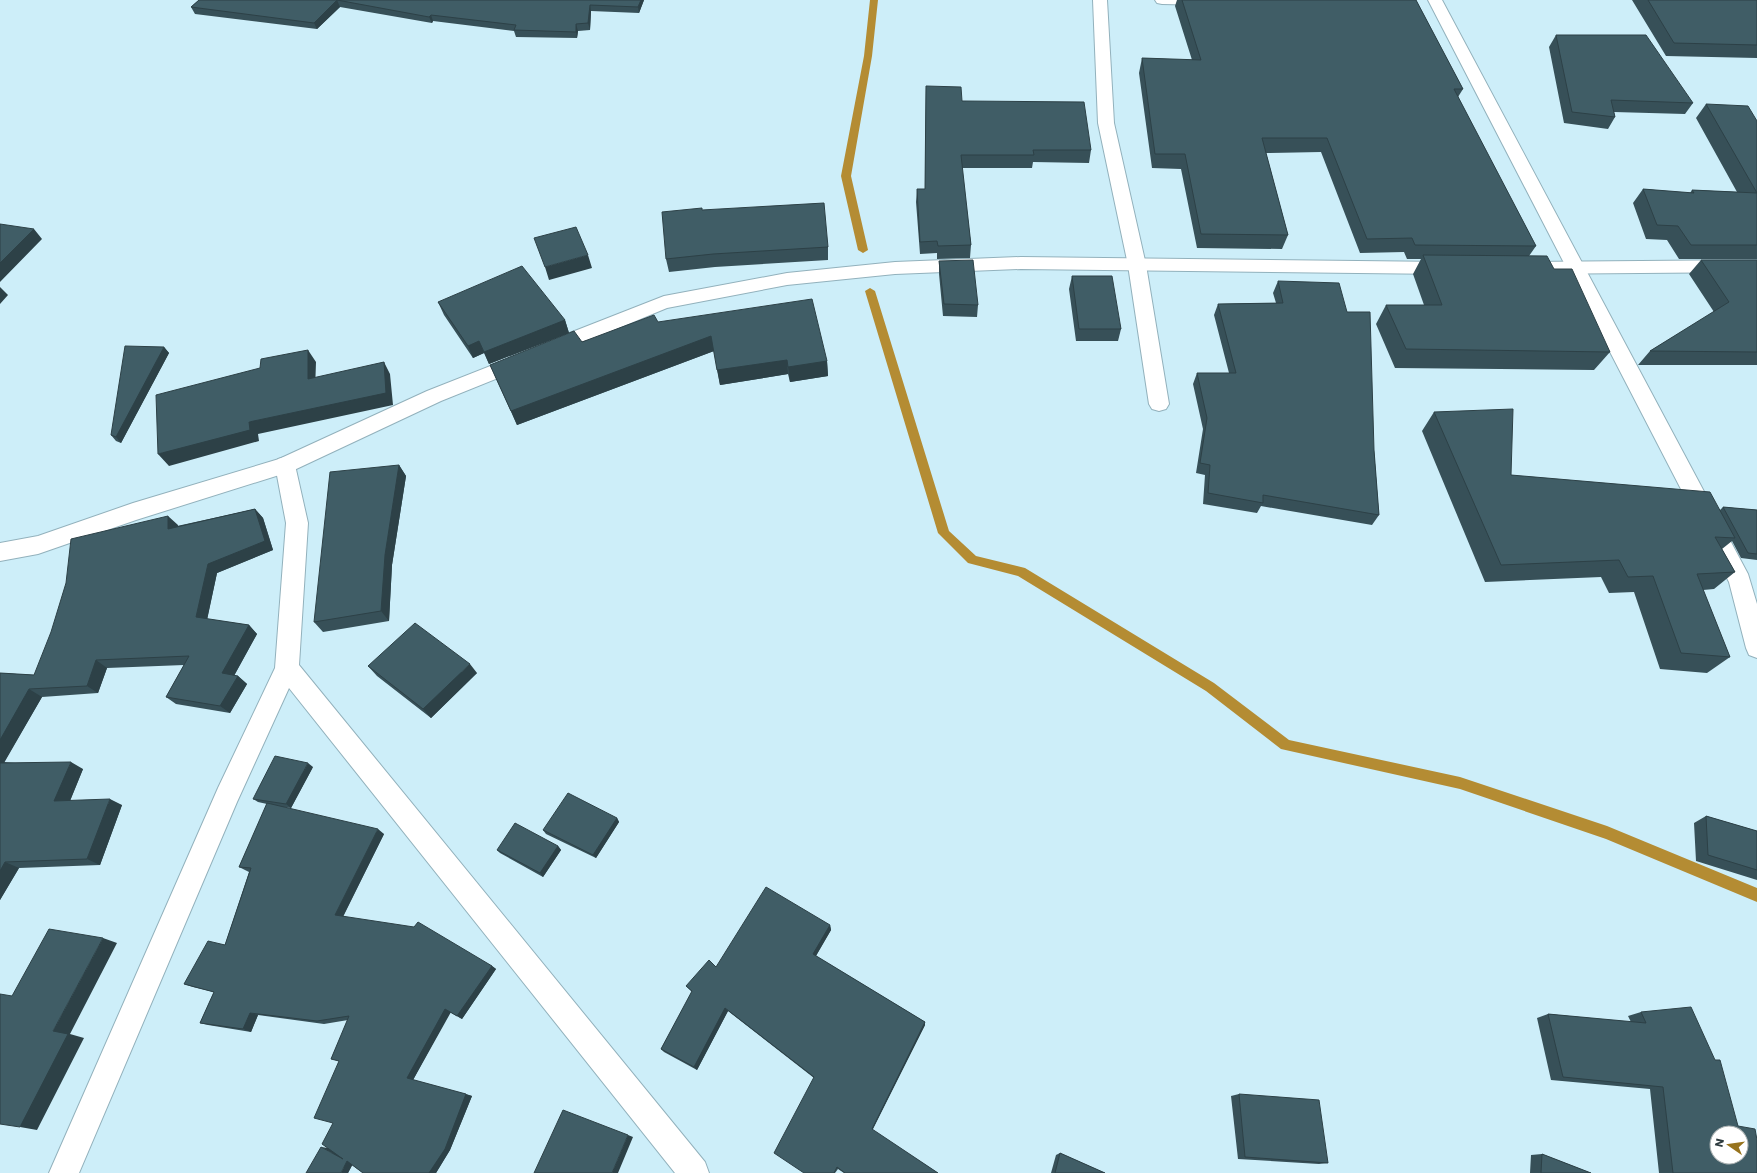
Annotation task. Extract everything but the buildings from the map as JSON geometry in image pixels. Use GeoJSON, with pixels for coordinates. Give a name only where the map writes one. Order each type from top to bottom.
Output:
{"type":"FeatureCollection","features":[{"type":"Feature","properties":{"kind":"street"},"geometry":{"type":"LineString","coordinates":[[1100,0],[1106,123],[1137,265],[1159,404]]}},
{"type":"Feature","properties":{"kind":"street"},"geometry":{"type":"LineString","coordinates":[[1162,0],[1217,1]]}},
{"type":"Feature","properties":{"kind":"street"},"geometry":{"type":"LineString","coordinates":[[1435,0],[1576,268],[1749,581],[1757,648]]}},
{"type":"Feature","properties":{"kind":"street"},"geometry":{"type":"LineString","coordinates":[[0,552],[38,545],[133,512],[285,465],[434,396],[664,302],[787,279],[895,268],[1021,263],[1459,268]]}},
{"type":"Feature","properties":{"kind":"street"},"geometry":{"type":"LineString","coordinates":[[1506,268],[1757,266]]}},
{"type":"Feature","properties":{"kind":"street"},"geometry":{"type":"LineString","coordinates":[[64,1173],[224,803],[287,668],[297,522],[285,465]]}},
{"type":"Feature","properties":{"kind":"street"},"geometry":{"type":"LineString","coordinates":[[287,668],[694,1173]]}},
{"type":"Feature","properties":{"kind":"waterway"},"geometry":{"type":"LineString","coordinates":[[863,250],[846,176],[868,56],[874,0]]}},
{"type":"Feature","properties":{"kind":"waterway"},"geometry":{"type":"LineString","coordinates":[[870,291],[944,533],[972,560],[1021,572],[1210,687],[1286,745],[1460,783],[1607,833],[1757,895]]}}]}
